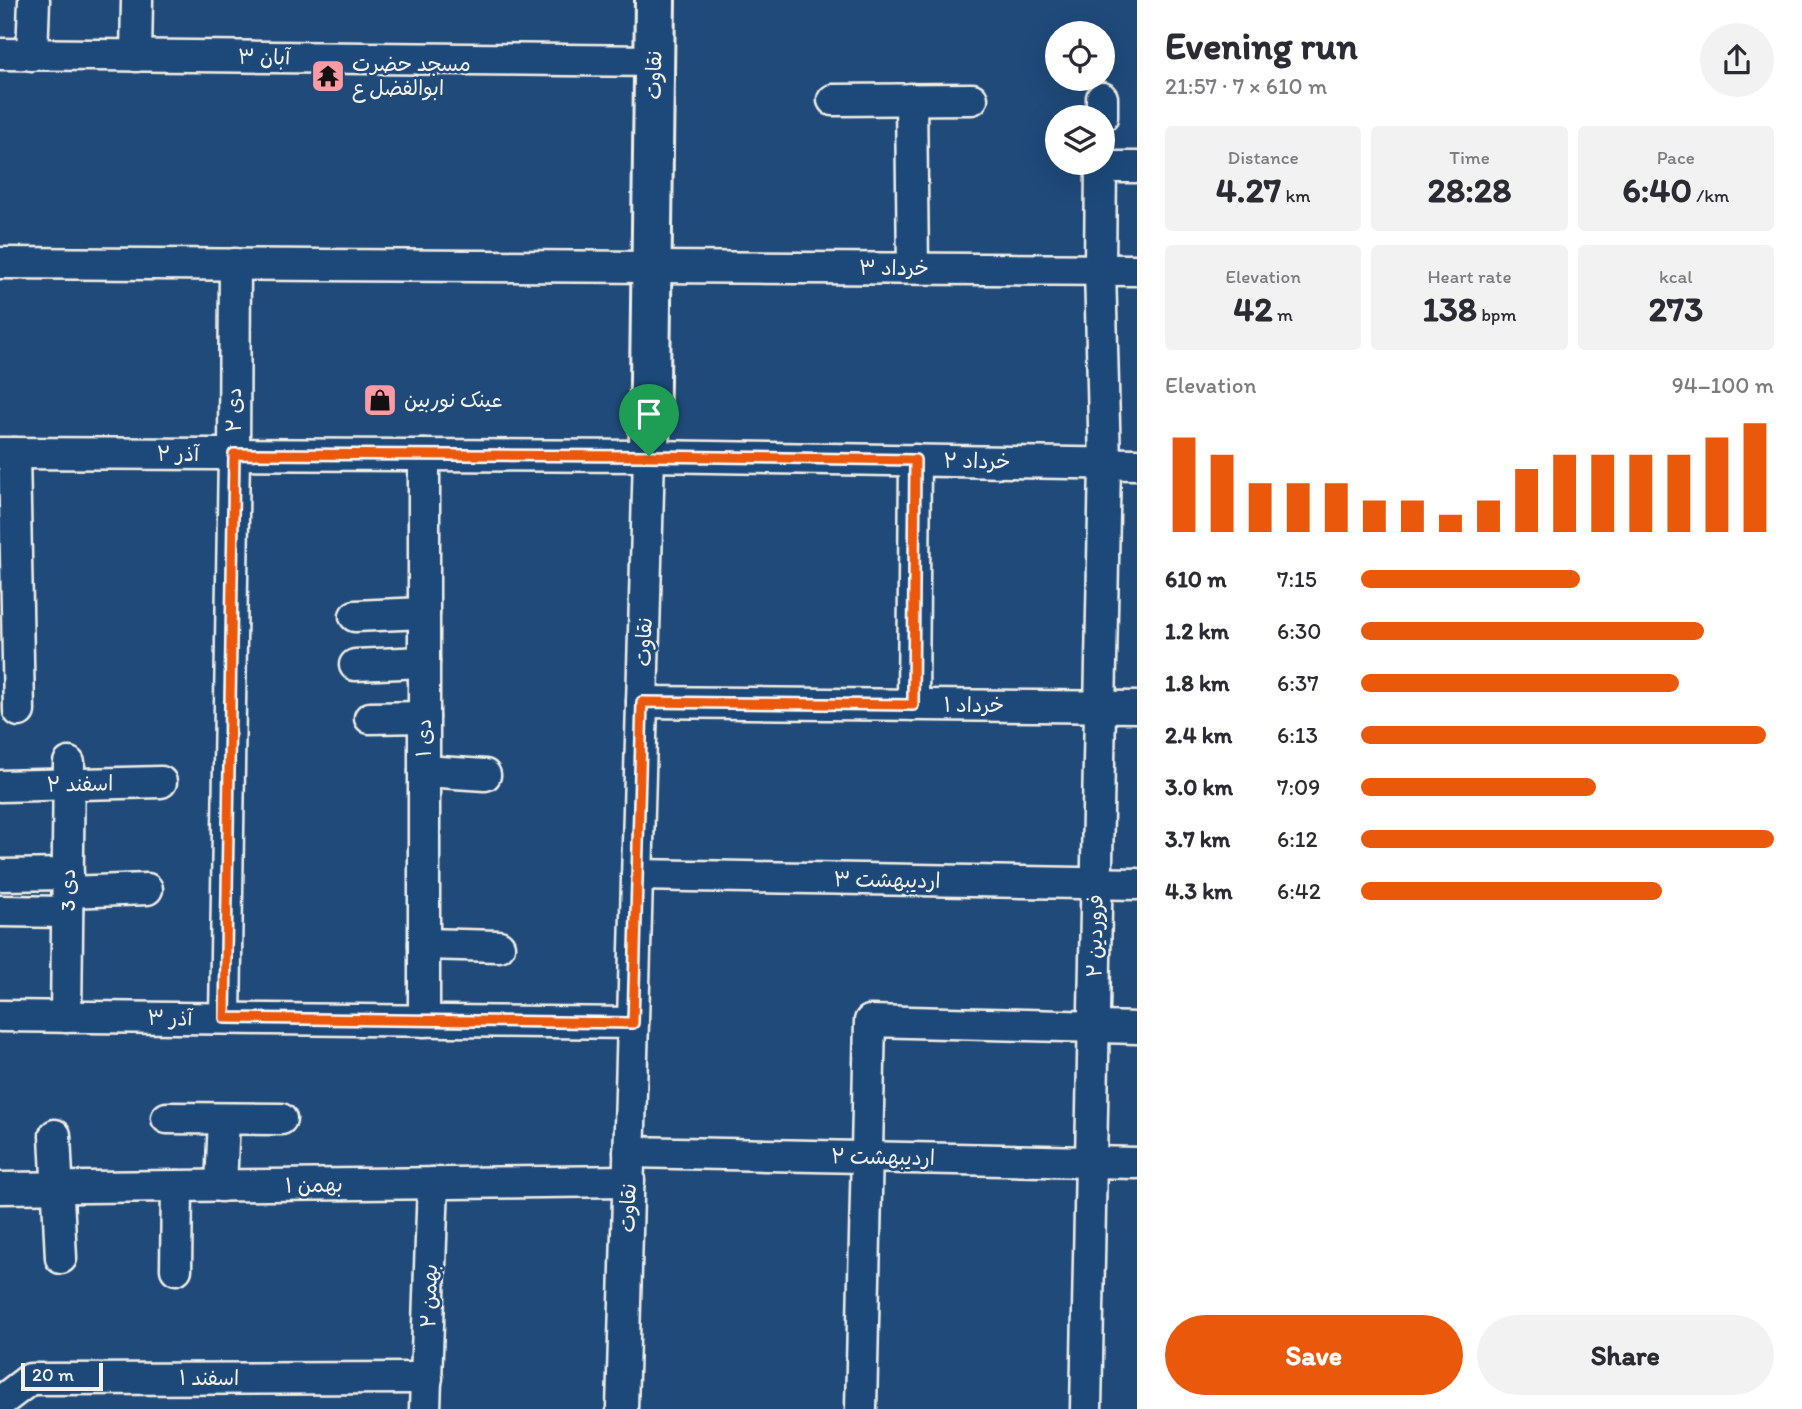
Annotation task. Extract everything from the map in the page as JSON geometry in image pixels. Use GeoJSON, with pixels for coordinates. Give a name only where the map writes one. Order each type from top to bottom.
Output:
{"type":"FeatureCollection","features":[{"type":"Feature","properties":{"kind":"main road","name":"نقاوت"},"geometry":{"type":"LineString","coordinates":[[649,456],[655,0]]}},
{"type":"Feature","properties":{"kind":"street"},"geometry":{"type":"LineString","coordinates":[[32,55],[34,0]]}},
{"type":"Feature","properties":{"kind":"street"},"geometry":{"type":"LineString","coordinates":[[136,56],[137,0]]}},
{"type":"Feature","properties":{"kind":"street","name":"آبان ۳"},"geometry":{"type":"LineString","coordinates":[[0,54],[654,61]]}},
{"type":"Feature","properties":{"kind":"street"},"geometry":{"type":"LineString","coordinates":[[911,99],[913,268]]}},
{"type":"Feature","properties":{"kind":"street"},"geometry":{"type":"LineString","coordinates":[[833,100],[972,99]]}},
{"type":"Feature","properties":{"kind":"street"},"geometry":{"type":"LineString","coordinates":[[1115,166],[1137,167]]}},
{"type":"Feature","properties":{"kind":"street","name":"فروردین ۲"},"geometry":{"type":"LineString","coordinates":[[1086,1409],[1105,463],[1100,270],[1101,175]]}},
{"type":"Feature","properties":{"kind":"street","name":"خرداد ۳"},"geometry":{"type":"LineString","coordinates":[[0,262],[1137,270]]}},
{"type":"Feature","properties":{"kind":"street","name":"دی ۲"},"geometry":{"type":"LineString","coordinates":[[225,1018],[235,264]]}},
{"type":"Feature","properties":{"kind":"street"},"geometry":{"type":"LineString","coordinates":[[7,453],[9,643],[19,711]]}},
{"type":"Feature","properties":{"kind":"street","name":"آذر ۲"},"geometry":{"type":"LineString","coordinates":[[7,453],[649,456]]}},
{"type":"Feature","properties":{"kind":"street","name":"دی ۱"},"geometry":{"type":"LineString","coordinates":[[424,455],[424,1021]]}},
{"type":"Feature","properties":{"kind":"street","name":"خرداد ۲"},"geometry":{"type":"LineString","coordinates":[[649,456],[1137,464]]}},
{"type":"Feature","properties":{"kind":"street","name":"نقاوت"},"geometry":{"type":"LineString","coordinates":[[622,1409],[649,456]]}},
{"type":"Feature","properties":{"kind":"street"},"geometry":{"type":"LineString","coordinates":[[913,705],[915,460]]}},
{"type":"Feature","properties":{"kind":"street"},"geometry":{"type":"LineString","coordinates":[[355,616],[424,613]]}},
{"type":"Feature","properties":{"kind":"street"},"geometry":{"type":"LineString","coordinates":[[355,665],[424,662]]}},
{"type":"Feature","properties":{"kind":"street","name":"خرداد ۱"},"geometry":{"type":"LineString","coordinates":[[642,702],[1137,707]]}},
{"type":"Feature","properties":{"kind":"street"},"geometry":{"type":"LineString","coordinates":[[370,718],[424,718]]}},
{"type":"Feature","properties":{"kind":"street"},"geometry":{"type":"LineString","coordinates":[[424,771],[485,775]]}},
{"type":"Feature","properties":{"kind":"street","name":"اسفند ۲"},"geometry":{"type":"LineString","coordinates":[[0,786],[69,774],[161,782]]}},
{"type":"Feature","properties":{"kind":"street","name":"دی 3"},"geometry":{"type":"LineString","coordinates":[[66,1017],[69,774]]}},
{"type":"Feature","properties":{"kind":"street"},"geometry":{"type":"LineString","coordinates":[[0,875],[67,893]]}},
{"type":"Feature","properties":{"kind":"street","name":"اردیبهشت ۳"},"geometry":{"type":"LineString","coordinates":[[637,875],[1137,884]]}},
{"type":"Feature","properties":{"kind":"street"},"geometry":{"type":"LineString","coordinates":[[0,911],[67,893],[147,889]]}},
{"type":"Feature","properties":{"kind":"street"},"geometry":{"type":"LineString","coordinates":[[424,944],[499,946]]}},
{"type":"Feature","properties":{"kind":"street","name":"آذر ۳"},"geometry":{"type":"LineString","coordinates":[[0,1016],[633,1023]]}},
{"type":"Feature","properties":{"kind":"street"},"geometry":{"type":"LineString","coordinates":[[861,1409],[870,1021],[1137,1028]]}},
{"type":"Feature","properties":{"kind":"street"},"geometry":{"type":"LineString","coordinates":[[167,1118],[281,1119]]}},
{"type":"Feature","properties":{"kind":"street"},"geometry":{"type":"LineString","coordinates":[[221,1185],[224,1119]]}},
{"type":"Feature","properties":{"kind":"street"},"geometry":{"type":"LineString","coordinates":[[55,1135],[61,1258]]}},
{"type":"Feature","properties":{"kind":"street","name":"اردیبهشت ۲"},"geometry":{"type":"LineString","coordinates":[[629,1166],[867,1157],[1137,1163]]}},
{"type":"Feature","properties":{"kind":"street","name":"بهمن ۱"},"geometry":{"type":"LineString","coordinates":[[0,1188],[433,1183],[629,1166]]}},
{"type":"Feature","properties":{"kind":"street","name":"بهمن ۲"},"geometry":{"type":"LineString","coordinates":[[425,1409],[433,1183]]}},
{"type":"Feature","properties":{"kind":"street"},"geometry":{"type":"LineString","coordinates":[[176,1269],[177,1186]]}},
{"type":"Feature","properties":{"kind":"street","name":"اسفند ۱"},"geometry":{"type":"LineString","coordinates":[[0,1402],[30,1379],[427,1378]]}},
{"type":"Feature","properties":{"kind":"place","name":"مسجد حضرت ابوالفضل ع"},"geometry":{"type":"Point","coordinates":[328,76]}},
{"type":"Feature","properties":{"kind":"place","name":"عینک نوربین"},"geometry":{"type":"Point","coordinates":[380,400]}},
{"type":"Feature","properties":{"kind":"route"},"geometry":{"type":"LineString","coordinates":[[234,454],[649,456],[915,460],[913,705],[642,702],[633,1023],[225,1018],[234,454]]}}]}
